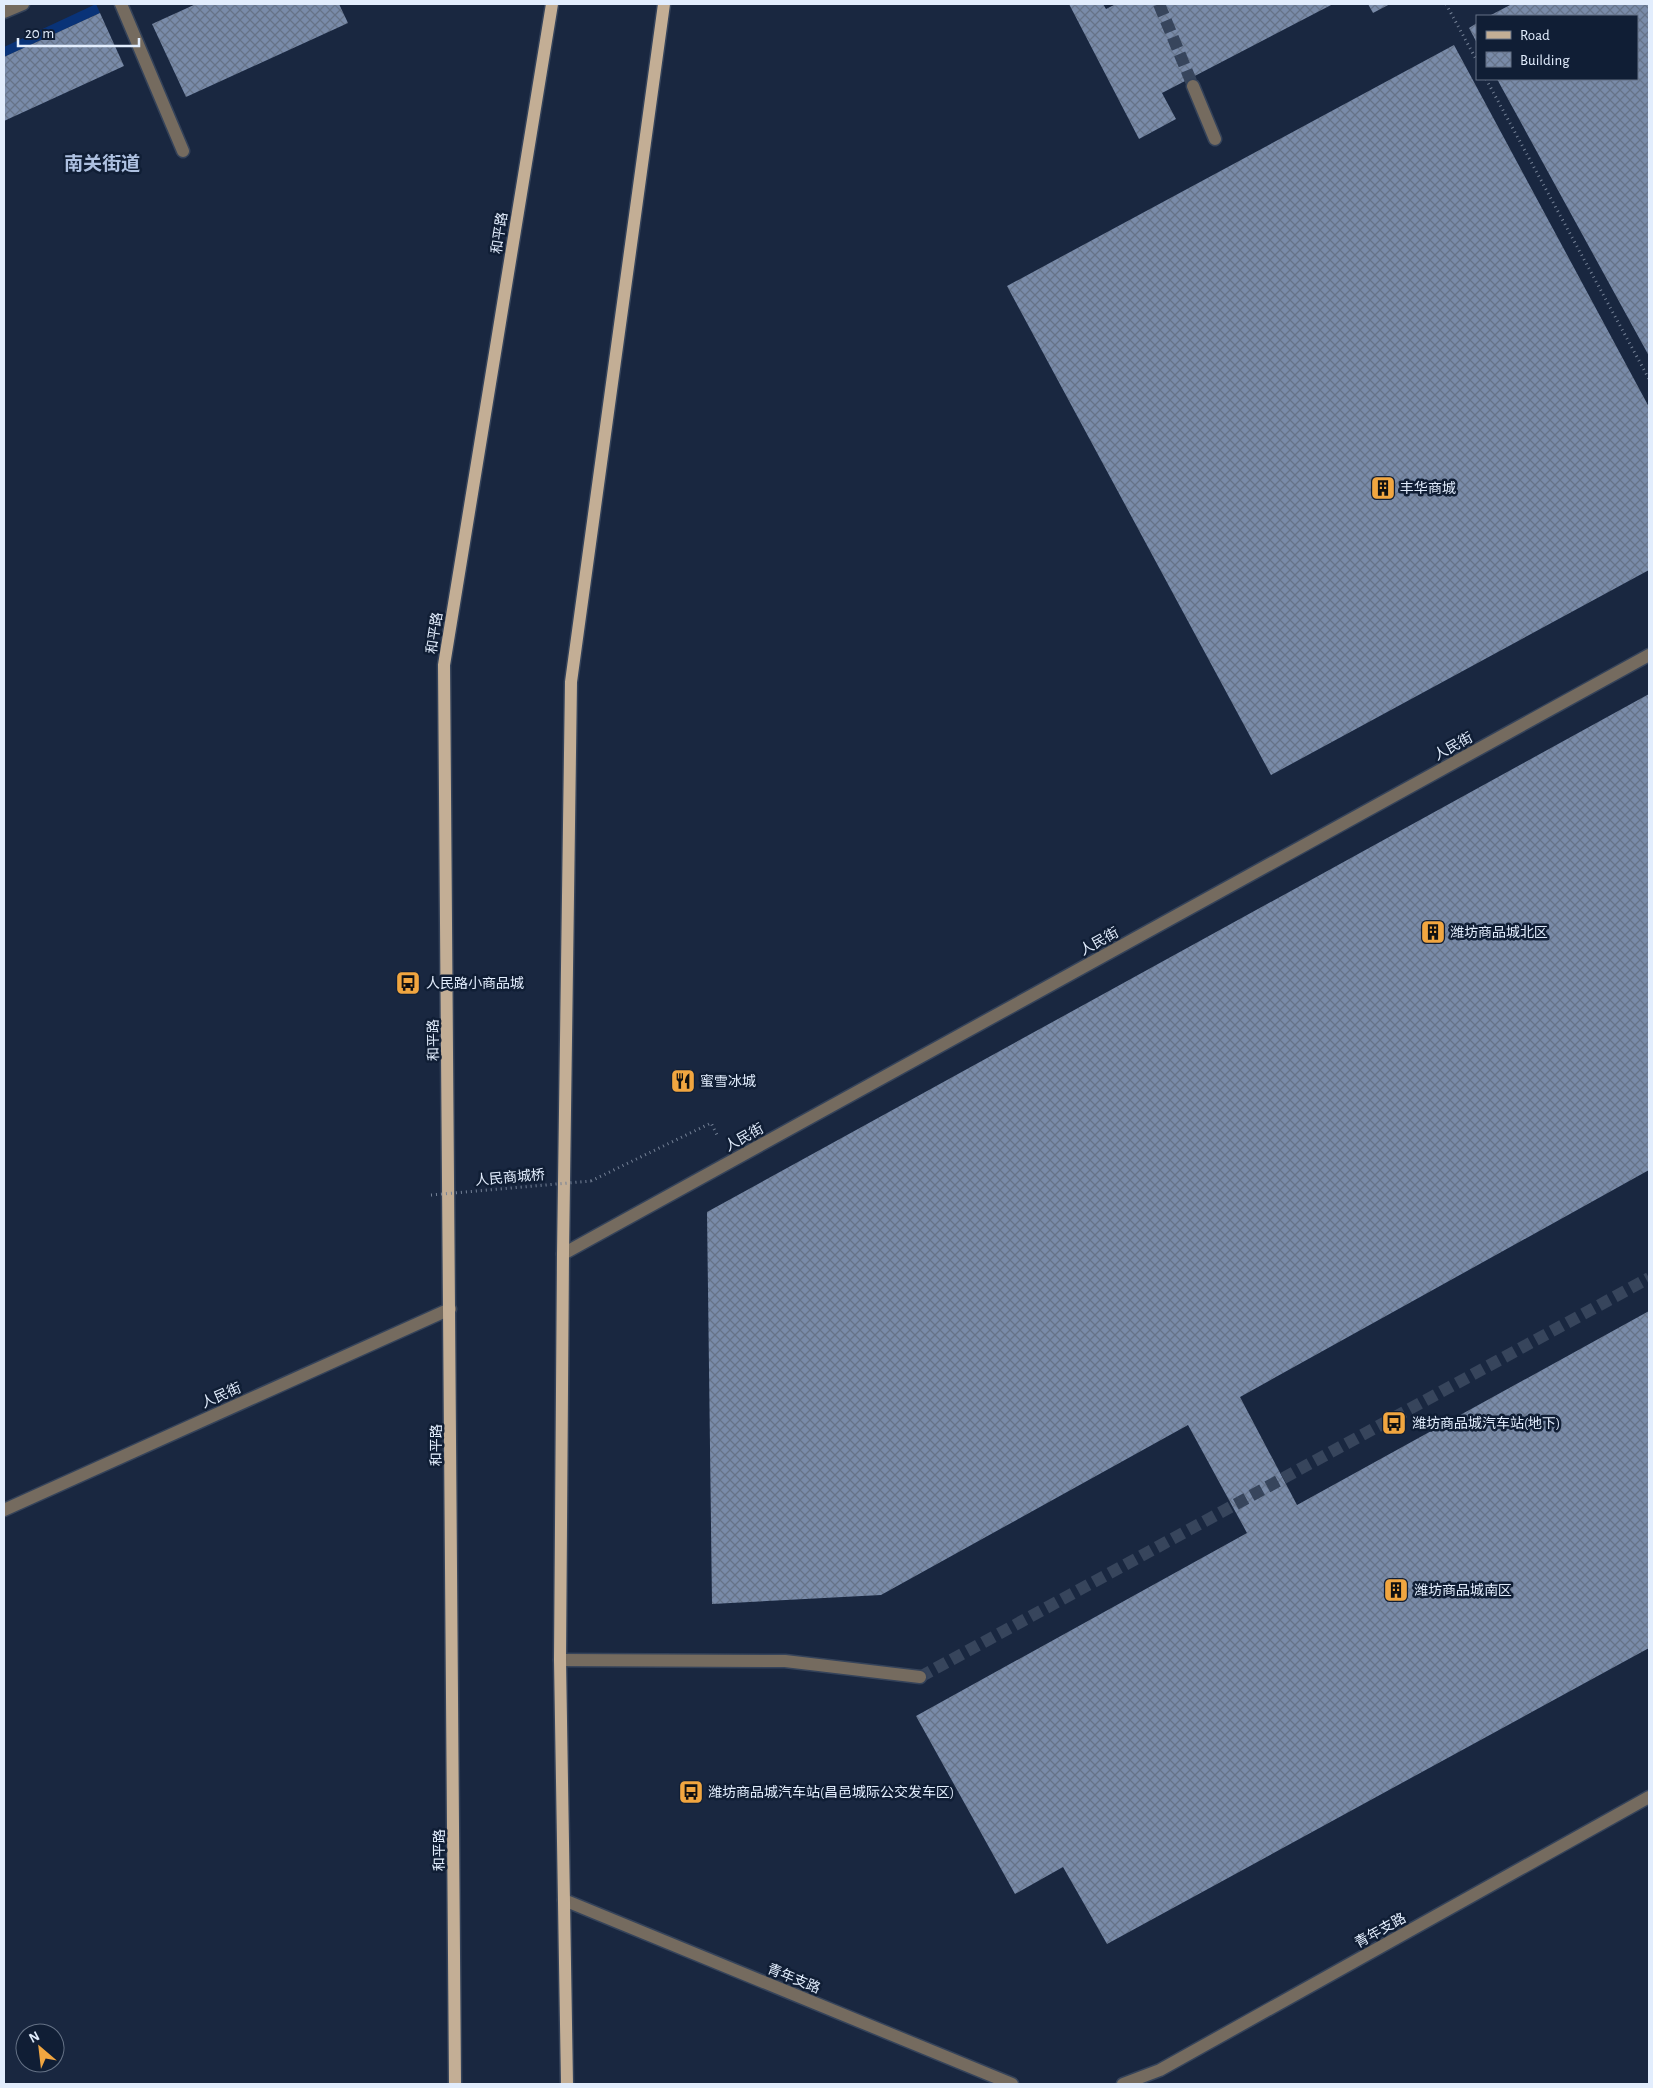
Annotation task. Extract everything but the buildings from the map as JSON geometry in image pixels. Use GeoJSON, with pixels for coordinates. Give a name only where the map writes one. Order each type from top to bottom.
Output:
{"type":"FeatureCollection","features":[{"type":"Feature","properties":{"kind":"main road","name":"和平路"},"geometry":{"type":"LineString","coordinates":[[455,2084],[444,665],[552,4]]}},
{"type":"Feature","properties":{"kind":"main road"},"geometry":{"type":"LineString","coordinates":[[567,2084],[560,1660],[563,1254],[571,682],[664,4]]}},
{"type":"Feature","properties":{"kind":"street"},"geometry":{"type":"LineString","coordinates":[[4,12],[24,4]]}},
{"type":"Feature","properties":{"kind":"street"},"geometry":{"type":"LineString","coordinates":[[121,4],[183,151]]}},
{"type":"Feature","properties":{"kind":"street"},"geometry":{"type":"LineString","coordinates":[[1194,86],[1216,139]]}},
{"type":"Feature","properties":{"kind":"street","name":"人民街"},"geometry":{"type":"LineString","coordinates":[[563,1254],[1649,655]]}},
{"type":"Feature","properties":{"kind":"street","name":"人民街"},"geometry":{"type":"LineString","coordinates":[[4,1510],[450,1308]]}},
{"type":"Feature","properties":{"kind":"street"},"geometry":{"type":"LineString","coordinates":[[560,1660],[785,1661],[920,1677]]}},
{"type":"Feature","properties":{"kind":"street","name":"青年支路"},"geometry":{"type":"LineString","coordinates":[[1122,2084],[1160,2070],[1649,1797]]}},
{"type":"Feature","properties":{"kind":"street","name":"青年支路"},"geometry":{"type":"LineString","coordinates":[[564,1900],[1012,2084]]}},
{"type":"Feature","properties":{"kind":"path"},"geometry":{"type":"LineString","coordinates":[[1446,4],[1476,59]]}},
{"type":"Feature","properties":{"kind":"path"},"geometry":{"type":"LineString","coordinates":[[1487,80],[1649,379]]}},
{"type":"Feature","properties":{"kind":"path","name":"人民商城桥"},"geometry":{"type":"LineString","coordinates":[[431,1195],[591,1181],[710,1123]]}},
{"type":"Feature","properties":{"kind":"shaded area"},"geometry":{"type":"Polygon","coordinates":[[[96,4],[100,13],[4,57],[4,47],[96,4]]]}},
{"type":"Feature","properties":{"kind":"tunnel"},"geometry":{"type":"LineString","coordinates":[[1159,4],[1193,86]]}},
{"type":"Feature","properties":{"kind":"tunnel"},"geometry":{"type":"LineString","coordinates":[[920,1677],[1649,1278]]}},
{"type":"Feature","properties":{"kind":"place","name":"丰华商城"},"geometry":{"type":"Point","coordinates":[1383,488]}},
{"type":"Feature","properties":{"kind":"place","name":"潍坊商品城北区"},"geometry":{"type":"Point","coordinates":[1433,932]}},
{"type":"Feature","properties":{"kind":"place","name":"人民路小商品城"},"geometry":{"type":"Point","coordinates":[408,983]}},
{"type":"Feature","properties":{"kind":"place","name":"蜜雪冰城"},"geometry":{"type":"Point","coordinates":[683,1081]}},
{"type":"Feature","properties":{"kind":"place","name":"潍坊商品城汽车站(地下)"},"geometry":{"type":"Point","coordinates":[1394,1423]}},
{"type":"Feature","properties":{"kind":"place","name":"潍坊商品城南区"},"geometry":{"type":"Point","coordinates":[1396,1590]}},
{"type":"Feature","properties":{"kind":"place","name":"潍坊商品城汽车站(昌邑城际公交发车区)"},"geometry":{"type":"Point","coordinates":[691,1792]}},
{"type":"Feature","properties":{"kind":"district","name":"南关街道"},"geometry":{"type":"Point","coordinates":[102,163]}}]}
